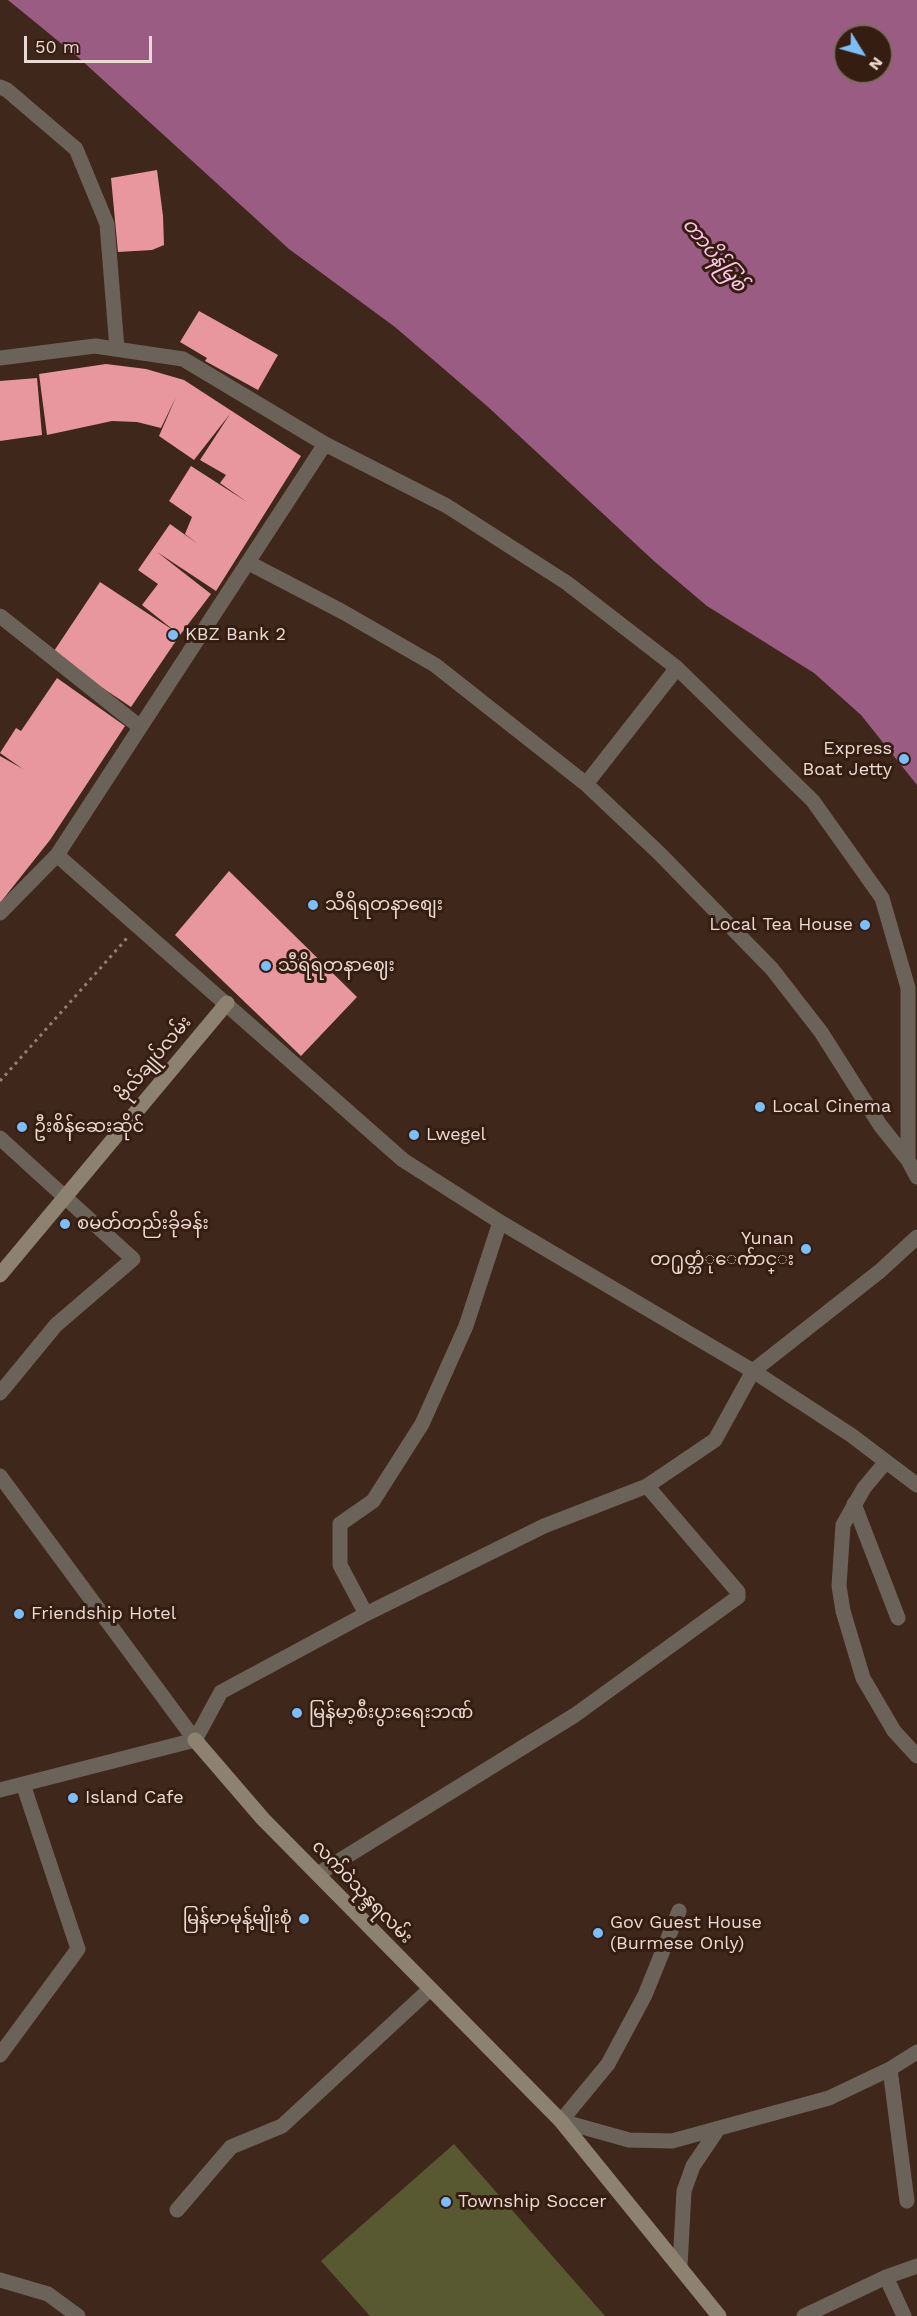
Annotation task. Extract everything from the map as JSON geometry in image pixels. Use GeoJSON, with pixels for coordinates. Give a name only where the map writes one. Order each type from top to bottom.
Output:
{"type":"FeatureCollection","features":[{"type":"Feature","properties":{"kind":"street"},"geometry":{"type":"LineString","coordinates":[[0,87],[7,90],[76,149],[107,224],[117,349]]}},
{"type":"Feature","properties":{"kind":"street"},"geometry":{"type":"LineString","coordinates":[[0,358],[95,346],[183,359],[325,444],[457,512],[567,583],[677,668],[813,801],[882,898],[908,988],[908,1160]]}},
{"type":"Feature","properties":{"kind":"street"},"geometry":{"type":"LineString","coordinates":[[0,913],[57,855],[325,444]]}},
{"type":"Feature","properties":{"kind":"street"},"geometry":{"type":"LineString","coordinates":[[249,563],[343,612],[435,665],[586,784],[660,854],[772,969],[821,1032],[880,1125],[908,1160],[917,1177]]}},
{"type":"Feature","properties":{"kind":"street"},"geometry":{"type":"LineString","coordinates":[[0,616],[140,727]]}},
{"type":"Feature","properties":{"kind":"street"},"geometry":{"type":"LineString","coordinates":[[586,784],[677,668]]}},
{"type":"Feature","properties":{"kind":"street"},"geometry":{"type":"LineString","coordinates":[[57,855],[403,1160],[500,1222],[753,1371],[851,1435],[917,1485]]}},
{"type":"Feature","properties":{"kind":"street","name":"ဗိုလ်ချုပ်လမ်း"},"geometry":{"type":"LineString","coordinates":[[0,1275],[227,1003]]}},
{"type":"Feature","properties":{"kind":"street"},"geometry":{"type":"LineString","coordinates":[[0,1138],[133,1259],[56,1325],[0,1394]]}},
{"type":"Feature","properties":{"kind":"street"},"geometry":{"type":"LineString","coordinates":[[366,1614],[340,1565],[340,1524],[373,1501],[422,1424],[466,1326],[500,1222]]}},
{"type":"Feature","properties":{"kind":"street"},"geometry":{"type":"LineString","coordinates":[[0,1790],[195,1740],[221,1692],[366,1614],[543,1526],[646,1486],[715,1440],[753,1371],[880,1271],[917,1237]]}},
{"type":"Feature","properties":{"kind":"street"},"geometry":{"type":"LineString","coordinates":[[885,1463],[845,1519],[840,1539],[839,1586],[843,1611],[863,1678],[894,1731],[917,1756]]}},
{"type":"Feature","properties":{"kind":"street","name":"လက်ဝဲသုန္ဒရလမ်း"},"geometry":{"type":"LineString","coordinates":[[0,1476],[195,1740],[263,1819],[429,1990],[561,2121],[719,2316]]}},
{"type":"Feature","properties":{"kind":"street"},"geometry":{"type":"LineString","coordinates":[[318,1874],[575,1715],[738,1597],[738,1592],[646,1486]]}},
{"type":"Feature","properties":{"kind":"street"},"geometry":{"type":"LineString","coordinates":[[854,1504],[898,1618]]}},
{"type":"Feature","properties":{"kind":"street"},"geometry":{"type":"LineString","coordinates":[[0,2055],[78,1949],[23,1784]]}},
{"type":"Feature","properties":{"kind":"street"},"geometry":{"type":"LineString","coordinates":[[679,1911],[645,1995],[608,2064],[561,2121],[629,2140],[672,2141],[830,2098],[890,2069],[917,2052]]}},
{"type":"Feature","properties":{"kind":"street"},"geometry":{"type":"LineString","coordinates":[[177,2211],[231,2147],[282,2126],[429,1990]]}},
{"type":"Feature","properties":{"kind":"street"},"geometry":{"type":"LineString","coordinates":[[890,2069],[907,2201]]}},
{"type":"Feature","properties":{"kind":"street"},"geometry":{"type":"LineString","coordinates":[[680,2266],[684,2191],[693,2166],[718,2129]]}},
{"type":"Feature","properties":{"kind":"street"},"geometry":{"type":"LineString","coordinates":[[804,2316],[886,2277],[917,2266]]}},
{"type":"Feature","properties":{"kind":"street"},"geometry":{"type":"LineString","coordinates":[[886,2277],[904,2316]]}},
{"type":"Feature","properties":{"kind":"street"},"geometry":{"type":"LineString","coordinates":[[0,2280],[48,2294],[78,2316]]}},
{"type":"Feature","properties":{"kind":"path"},"geometry":{"type":"LineString","coordinates":[[0,1081],[137,927]]}},
{"type":"Feature","properties":{"kind":"shaded area","name":"Township Soccer"},"geometry":{"type":"Polygon","coordinates":[[[454,2144],[605,2316],[370,2316],[321,2261],[454,2144]]]}},
{"type":"Feature","properties":{"kind":"water","name":"တာပိန်မြစ်"},"geometry":{"type":"Polygon","coordinates":[[[8,0],[917,0],[917,785],[861,715],[814,673],[707,606],[655,562],[487,406],[395,327],[289,249],[79,58],[8,0]]]}},
{"type":"Feature","properties":{"kind":"building"},"geometry":{"type":"Polygon","coordinates":[[[157,170],[164,245],[152,250],[118,252],[111,178],[157,170]]]}},
{"type":"Feature","properties":{"kind":"building"},"geometry":{"type":"Polygon","coordinates":[[[199,311],[278,355],[258,390],[205,361],[207,358],[180,342],[199,311]]]}},
{"type":"Feature","properties":{"kind":"building"},"geometry":{"type":"Polygon","coordinates":[[[106,364],[146,369],[184,380],[301,456],[216,591],[157,552],[211,594],[131,707],[52,654],[100,582],[176,632],[142,605],[158,584],[138,570],[170,524],[198,544],[185,534],[192,517],[169,501],[191,466],[247,502],[220,483],[226,475],[200,460],[230,414],[194,460],[159,436],[176,397],[161,428],[137,422],[112,421],[47,435],[39,374],[106,364]]]}},
{"type":"Feature","properties":{"kind":"building"},"geometry":{"type":"Polygon","coordinates":[[[37,378],[42,435],[0,441],[0,381],[37,378]]]}},
{"type":"Feature","properties":{"kind":"building"},"geometry":{"type":"Polygon","coordinates":[[[57,678],[125,726],[50,840],[0,903],[0,756],[23,769],[0,753],[16,728],[21,731],[57,678]]]}},
{"type":"Feature","properties":{"kind":"building","name":"သီရိရတနာဈေး"},"geometry":{"type":"Polygon","coordinates":[[[229,871],[357,997],[301,1056],[175,935],[229,871]]]}},
{"type":"Feature","properties":{"kind":"place","name":"KBZ Bank 2"},"geometry":{"type":"Point","coordinates":[173,635]}},
{"type":"Feature","properties":{"kind":"place","name":"Express Boat Jetty"},"geometry":{"type":"Point","coordinates":[904,759]}},
{"type":"Feature","properties":{"kind":"place","name":"သီရိရတနာစျေး"},"geometry":{"type":"Point","coordinates":[313,905]}},
{"type":"Feature","properties":{"kind":"place","name":"Local Tea House"},"geometry":{"type":"Point","coordinates":[865,925]}},
{"type":"Feature","properties":{"kind":"place","name":"သီရိရတနာဈေး"},"geometry":{"type":"Point","coordinates":[266,966]}},
{"type":"Feature","properties":{"kind":"place","name":"Local Cinema"},"geometry":{"type":"Point","coordinates":[760,1107]}},
{"type":"Feature","properties":{"kind":"place","name":"ဦးစိန်ဆေးဆိုင်"},"geometry":{"type":"Point","coordinates":[22,1127]}},
{"type":"Feature","properties":{"kind":"place","name":"Lwegel"},"geometry":{"type":"Point","coordinates":[414,1135]}},
{"type":"Feature","properties":{"kind":"place","name":"စမတ်တည်းခိုခန်း"},"geometry":{"type":"Point","coordinates":[65,1224]}},
{"type":"Feature","properties":{"kind":"place","name":"Yunan တ႐ုတ္ဘံုေက်ာင္း"},"geometry":{"type":"Point","coordinates":[806,1249]}},
{"type":"Feature","properties":{"kind":"place","name":"Friendship Hotel"},"geometry":{"type":"Point","coordinates":[19,1614]}},
{"type":"Feature","properties":{"kind":"place","name":"မြန်မာ့စီးပွားရေးဘဏ်"},"geometry":{"type":"Point","coordinates":[297,1713]}},
{"type":"Feature","properties":{"kind":"place","name":"Island Cafe"},"geometry":{"type":"Point","coordinates":[73,1798]}},
{"type":"Feature","properties":{"kind":"place","name":"မြန်မာမုန့်မျိုးစုံ"},"geometry":{"type":"Point","coordinates":[304,1919]}},
{"type":"Feature","properties":{"kind":"place","name":"Gov Guest House (Burmese Only)"},"geometry":{"type":"Point","coordinates":[598,1933]}},
{"type":"Feature","properties":{"kind":"place","name":"Township Soccer"},"geometry":{"type":"Point","coordinates":[446,2202]}}]}
